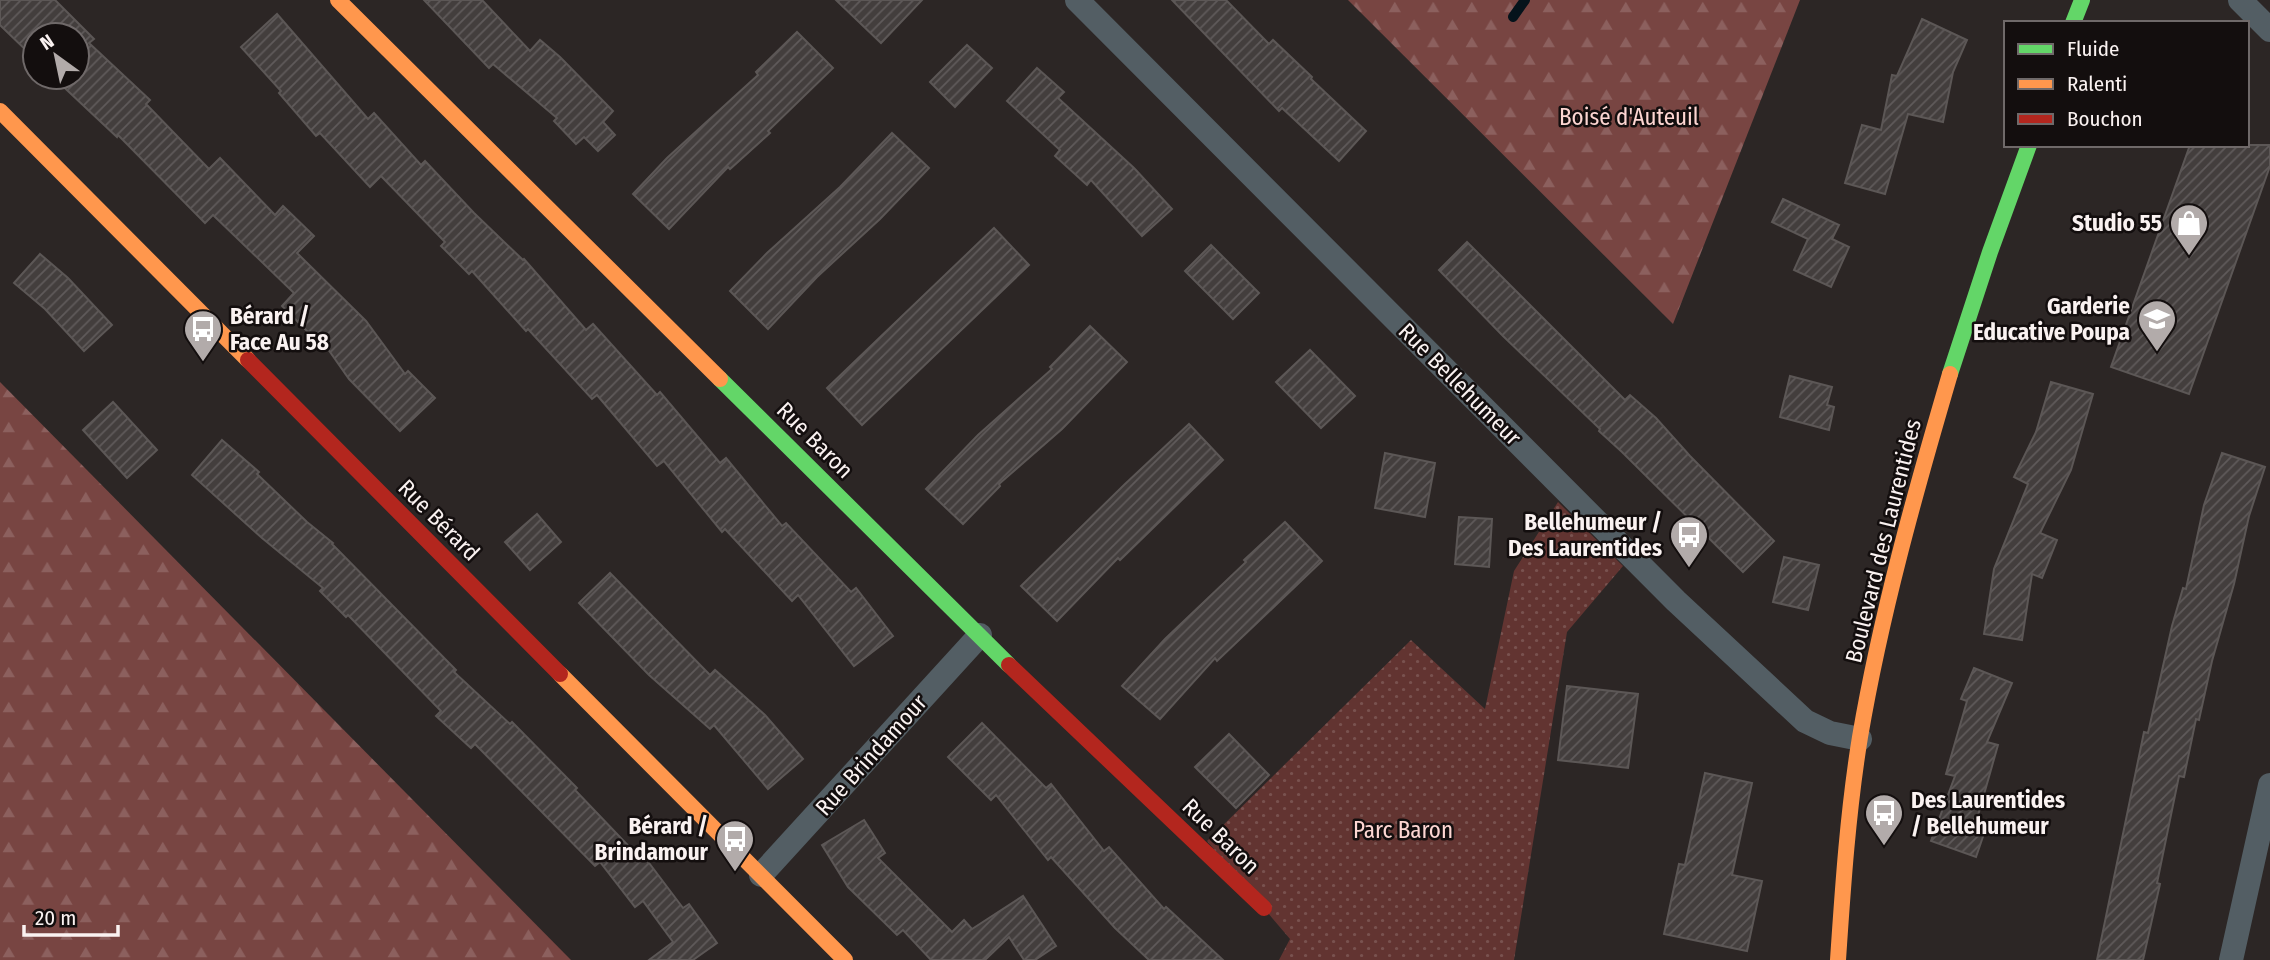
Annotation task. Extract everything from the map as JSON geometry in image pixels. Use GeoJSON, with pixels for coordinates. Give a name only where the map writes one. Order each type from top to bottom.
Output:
{"type":"FeatureCollection","features":[{"type":"Feature","properties":{"kind":"street","name":"Rue Baron"},"geometry":{"type":"LineString","coordinates":[[338,0],[1043,699],[1264,908]]}},
{"type":"Feature","properties":{"kind":"street","name":"Rue Bellehumeur"},"geometry":{"type":"LineString","coordinates":[[1077,0],[1676,601],[1805,721],[1830,733],[1860,739]]}},
{"type":"Feature","properties":{"kind":"street"},"geometry":{"type":"LineString","coordinates":[[2074,21],[2082,0]]}},
{"type":"Feature","properties":{"kind":"street"},"geometry":{"type":"LineString","coordinates":[[2240,0],[2270,30]]}},
{"type":"Feature","properties":{"kind":"street","name":"Rue Bérard"},"geometry":{"type":"LineString","coordinates":[[0,111],[845,960]]}},
{"type":"Feature","properties":{"kind":"street","name":"Boulevard des Laurentides"},"geometry":{"type":"LineString","coordinates":[[1838,960],[1848,827],[1860,739],[1877,656],[1939,409],[2028,147]]}},
{"type":"Feature","properties":{"kind":"street","name":"Rue Brindamour"},"geometry":{"type":"LineString","coordinates":[[761,875],[980,635]]}},
{"type":"Feature","properties":{"kind":"street"},"geometry":{"type":"LineString","coordinates":[[2231,960],[2270,785]]}},
{"type":"Feature","properties":{"kind":"green space","name":"Boisé d'Auteuil"},"geometry":{"type":"Polygon","coordinates":[[[1348,0],[1800,0],[1673,324],[1348,0]]]}},
{"type":"Feature","properties":{"kind":"green space"},"geometry":{"type":"Polygon","coordinates":[[[0,382],[571,960],[0,960],[0,382]]]}},
{"type":"Feature","properties":{"kind":"green space","name":"Parc Baron"},"geometry":{"type":"Polygon","coordinates":[[[1558,502],[1623,566],[1567,632],[1514,960],[1279,960],[1290,939],[1207,841],[1411,640],[1485,709],[1514,571],[1558,502]]]}},
{"type":"Feature","properties":{"kind":"building"},"geometry":{"type":"Polygon","coordinates":[[[0,0],[55,0],[76,21],[21,21],[21,45],[0,25],[0,0]]]}},
{"type":"Feature","properties":{"kind":"building"},"geometry":{"type":"Polygon","coordinates":[[[424,0],[482,0],[530,51],[540,40],[613,111],[603,122],[615,135],[598,151],[584,137],[576,144],[554,121],[557,118],[493,64],[489,68],[424,0]]]}},
{"type":"Feature","properties":{"kind":"building"},"geometry":{"type":"Polygon","coordinates":[[[836,0],[922,0],[881,43],[836,0]]]}},
{"type":"Feature","properties":{"kind":"building"},"geometry":{"type":"Polygon","coordinates":[[[1172,0],[1226,0],[1269,44],[1273,40],[1366,131],[1339,161],[1282,108],[1279,111],[1172,0]]]}},
{"type":"Feature","properties":{"kind":"building"},"geometry":{"type":"Polygon","coordinates":[[[277,14],[368,119],[374,113],[421,165],[425,161],[474,213],[524,259],[586,330],[593,324],[657,395],[660,392],[720,463],[726,458],[782,526],[786,523],[851,592],[856,588],[893,636],[854,666],[798,595],[792,601],[725,529],[722,532],[664,461],[657,466],[597,395],[592,399],[472,271],[469,274],[441,246],[445,242],[381,176],[370,187],[320,133],[316,136],[279,93],[281,91],[241,47],[277,14]]]}},
{"type":"Feature","properties":{"kind":"building"},"geometry":{"type":"Polygon","coordinates":[[[1922,19],[1967,40],[1953,72],[1943,122],[1908,114],[1885,194],[1845,183],[1862,125],[1881,130],[1892,75],[1897,76],[1922,19]]]}},
{"type":"Feature","properties":{"kind":"building"},"geometry":{"type":"Polygon","coordinates":[[[797,32],[833,68],[768,131],[770,133],[730,169],[728,167],[669,229],[633,194],[667,158],[758,75],[756,72],[797,32]]]}},
{"type":"Feature","properties":{"kind":"building"},"geometry":{"type":"Polygon","coordinates":[[[91,45],[150,100],[146,104],[209,169],[220,158],[275,215],[283,206],[314,236],[297,253],[366,321],[405,374],[408,371],[435,398],[400,431],[349,379],[316,332],[312,336],[282,306],[294,293],[213,215],[205,223],[118,135],[117,137],[68,91],[91,91],[91,45]]]}},
{"type":"Feature","properties":{"kind":"building"},"geometry":{"type":"Polygon","coordinates":[[[967,45],[992,68],[955,107],[930,82],[967,45]]]}},
{"type":"Feature","properties":{"kind":"building"},"geometry":{"type":"Polygon","coordinates":[[[1037,68],[1064,92],[1058,98],[1134,168],[1172,209],[1142,236],[1091,180],[1087,185],[1055,156],[1060,150],[1007,101],[1037,68]]]}},
{"type":"Feature","properties":{"kind":"building"},"geometry":{"type":"Polygon","coordinates":[[[892,133],[929,168],[880,219],[817,277],[768,329],[730,291],[767,253],[840,187],[892,133]]]}},
{"type":"Feature","properties":{"kind":"building"},"geometry":{"type":"Polygon","coordinates":[[[2270,145],[2270,166],[2189,394],[2111,367],[2189,147],[2270,145]]]}},
{"type":"Feature","properties":{"kind":"building"},"geometry":{"type":"Polygon","coordinates":[[[1783,199],[1839,225],[1832,239],[1849,247],[1831,287],[1794,270],[1808,239],[1772,222],[1783,199]]]}},
{"type":"Feature","properties":{"kind":"building"},"geometry":{"type":"Polygon","coordinates":[[[994,228],[1029,265],[862,425],[827,388],[994,228]]]}},
{"type":"Feature","properties":{"kind":"building"},"geometry":{"type":"Polygon","coordinates":[[[1467,242],[1625,400],[1630,395],[1656,418],[1774,541],[1743,572],[1439,270],[1467,242]]]}},
{"type":"Feature","properties":{"kind":"building"},"geometry":{"type":"Polygon","coordinates":[[[1211,245],[1259,293],[1233,319],[1185,271],[1211,245]]]}},
{"type":"Feature","properties":{"kind":"building"},"geometry":{"type":"Polygon","coordinates":[[[40,254],[68,278],[112,325],[84,351],[45,309],[14,283],[40,254]]]}},
{"type":"Feature","properties":{"kind":"building"},"geometry":{"type":"Polygon","coordinates":[[[1090,326],[1127,362],[1062,429],[999,484],[963,524],[926,489],[978,435],[1052,369],[1050,367],[1090,326]]]}},
{"type":"Feature","properties":{"kind":"building"},"geometry":{"type":"Polygon","coordinates":[[[1310,350],[1355,396],[1321,428],[1276,382],[1310,350]]]}},
{"type":"Feature","properties":{"kind":"building"},"geometry":{"type":"Polygon","coordinates":[[[1790,376],[1832,387],[1827,405],[1834,407],[1829,430],[1780,417],[1790,376]]]}},
{"type":"Feature","properties":{"kind":"building"},"geometry":{"type":"Polygon","coordinates":[[[2051,382],[2093,394],[2071,470],[2040,533],[2057,540],[2042,578],[2032,574],[2022,640],[1984,634],[1994,569],[2028,484],[2014,477],[2036,432],[2051,382]]]}},
{"type":"Feature","properties":{"kind":"building"},"geometry":{"type":"Polygon","coordinates":[[[113,402],[157,450],[127,478],[83,430],[113,402]]]}},
{"type":"Feature","properties":{"kind":"building"},"geometry":{"type":"Polygon","coordinates":[[[1189,424],[1223,460],[1120,560],[1118,558],[1057,621],[1021,586],[1189,424]]]}},
{"type":"Feature","properties":{"kind":"building"},"geometry":{"type":"Polygon","coordinates":[[[222,440],[259,472],[257,474],[307,522],[333,543],[456,670],[454,672],[510,724],[512,722],[577,788],[575,790],[639,857],[643,855],[683,908],[689,904],[717,943],[693,960],[649,960],[673,942],[643,901],[635,907],[600,862],[595,866],[475,744],[471,748],[436,716],[441,711],[348,615],[346,617],[320,591],[323,588],[192,475],[222,440]]]}},
{"type":"Feature","properties":{"kind":"building"},"geometry":{"type":"Polygon","coordinates":[[[1385,453],[1435,463],[1425,517],[1375,508],[1385,453]]]}},
{"type":"Feature","properties":{"kind":"building"},"geometry":{"type":"Polygon","coordinates":[[[2222,453],[2265,467],[2249,516],[2199,720],[2196,719],[2184,777],[2179,776],[2143,960],[2097,960],[2144,732],[2148,733],[2172,626],[2183,588],[2186,589],[2204,505],[2222,453]]]}},
{"type":"Feature","properties":{"kind":"building"},"geometry":{"type":"Polygon","coordinates":[[[537,514],[561,542],[530,570],[505,542],[537,514]]]}},
{"type":"Feature","properties":{"kind":"building"},"geometry":{"type":"Polygon","coordinates":[[[1459,517],[1492,519],[1489,567],[1455,564],[1459,517]]]}},
{"type":"Feature","properties":{"kind":"building"},"geometry":{"type":"Polygon","coordinates":[[[1285,522],[1322,561],[1217,661],[1215,658],[1160,719],[1122,686],[1165,639],[1285,522]]]}},
{"type":"Feature","properties":{"kind":"building"},"geometry":{"type":"Polygon","coordinates":[[[1784,557],[1819,565],[1808,610],[1773,602],[1784,557]]]}},
{"type":"Feature","properties":{"kind":"building"},"geometry":{"type":"Polygon","coordinates":[[[610,573],[710,675],[715,670],[765,715],[803,759],[768,789],[714,725],[710,729],[649,675],[579,603],[610,573]]]}},
{"type":"Feature","properties":{"kind":"building"},"geometry":{"type":"Polygon","coordinates":[[[1974,668],[2012,683],[1987,742],[1998,745],[1977,819],[1988,822],[1976,857],[1931,841],[1955,776],[1946,774],[1967,701],[1961,699],[1974,668]]]}},
{"type":"Feature","properties":{"kind":"building"},"geometry":{"type":"Polygon","coordinates":[[[1567,686],[1638,694],[1628,768],[1558,760],[1567,686]]]}},
{"type":"Feature","properties":{"kind":"building"},"geometry":{"type":"Polygon","coordinates":[[[982,723],[1046,788],[1051,784],[1104,851],[1109,847],[1164,909],[1166,907],[1223,960],[1149,960],[1115,928],[1051,857],[1048,860],[996,795],[991,800],[948,757],[982,723]]]}},
{"type":"Feature","properties":{"kind":"building"},"geometry":{"type":"Polygon","coordinates":[[[1229,734],[1269,775],[1236,808],[1195,767],[1229,734]]]}},
{"type":"Feature","properties":{"kind":"building"},"geometry":{"type":"Polygon","coordinates":[[[1705,773],[1752,783],[1732,875],[1762,881],[1747,951],[1664,934],[1679,864],[1685,865],[1705,773]]]}},
{"type":"Feature","properties":{"kind":"building"},"geometry":{"type":"Polygon","coordinates":[[[864,820],[885,853],[878,858],[952,932],[964,920],[972,929],[1023,896],[1056,946],[1035,960],[1024,960],[1009,937],[985,960],[931,960],[903,930],[897,935],[848,887],[822,845],[864,820]]]}},
{"type":"Feature","properties":{"kind":"waterway"},"geometry":{"type":"LineString","coordinates":[[1513,17],[1525,0]]}},
{"type":"Feature","properties":{"kind":"traffic: fast"},"geometry":{"type":"LineString","coordinates":[[2074,21],[2082,0]]}},
{"type":"Feature","properties":{"kind":"traffic: fast"},"geometry":{"type":"LineString","coordinates":[[1950,374],[2028,147]]}},
{"type":"Feature","properties":{"kind":"traffic: fast"},"geometry":{"type":"LineString","coordinates":[[720,379],[1009,665]]}},
{"type":"Feature","properties":{"kind":"traffic: slow"},"geometry":{"type":"LineString","coordinates":[[338,0],[720,379]]}},
{"type":"Feature","properties":{"kind":"traffic: slow"},"geometry":{"type":"LineString","coordinates":[[0,111],[248,360]]}},
{"type":"Feature","properties":{"kind":"traffic: slow"},"geometry":{"type":"LineString","coordinates":[[1838,960],[1852,793],[1868,691],[1900,554],[1950,374]]}},
{"type":"Feature","properties":{"kind":"traffic: slow"},"geometry":{"type":"LineString","coordinates":[[560,674],[845,960]]}},
{"type":"Feature","properties":{"kind":"traffic: jam"},"geometry":{"type":"LineString","coordinates":[[248,360],[560,674]]}},
{"type":"Feature","properties":{"kind":"traffic: jam"},"geometry":{"type":"LineString","coordinates":[[1009,665],[1264,908]]}},
{"type":"Feature","properties":{"kind":"place","name":"Studio 55"},"geometry":{"type":"Point","coordinates":[2189,257]}},
{"type":"Feature","properties":{"kind":"place","name":"Garderie Educative Poupa"},"geometry":{"type":"Point","coordinates":[2157,353]}},
{"type":"Feature","properties":{"kind":"place","name":"Bérard / Face Au 58"},"geometry":{"type":"Point","coordinates":[203,363]}},
{"type":"Feature","properties":{"kind":"place","name":"Bellehumeur / Des Laurentides"},"geometry":{"type":"Point","coordinates":[1689,569]}},
{"type":"Feature","properties":{"kind":"place","name":"Des Laurentides / Bellehumeur"},"geometry":{"type":"Point","coordinates":[1884,847]}},
{"type":"Feature","properties":{"kind":"place","name":"Bérard / Brindamour"},"geometry":{"type":"Point","coordinates":[735,873]}}]}
